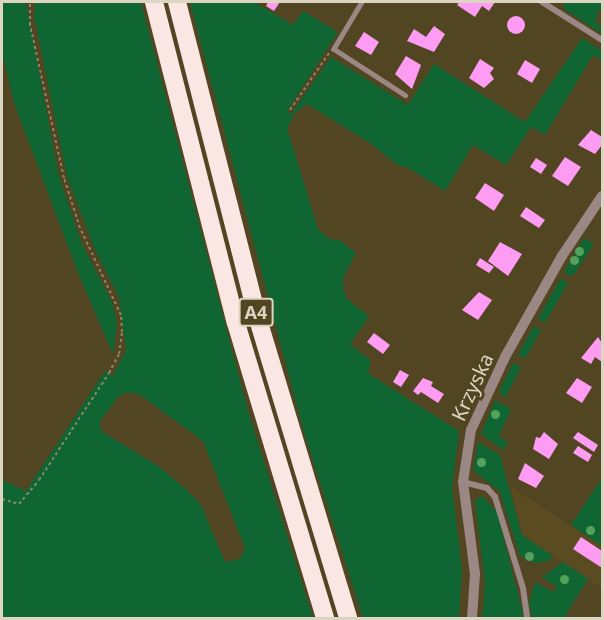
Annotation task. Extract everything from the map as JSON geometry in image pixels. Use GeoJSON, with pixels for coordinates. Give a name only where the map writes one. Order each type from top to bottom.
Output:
{"type":"FeatureCollection","features":[{"type":"Feature","properties":{"kind":"highway","name":"A4"},"geometry":{"type":"LineString","coordinates":[[154,2],[246,357],[325,618]]}},
{"type":"Feature","properties":{"kind":"highway","name":"A4"},"geometry":{"type":"LineString","coordinates":[[177,2],[263,339],[348,618]]}},
{"type":"Feature","properties":{"kind":"street"},"geometry":{"type":"LineString","coordinates":[[542,2],[603,40]]}},
{"type":"Feature","properties":{"kind":"street","name":"Krzyska"},"geometry":{"type":"LineString","coordinates":[[472,618],[475,574],[463,482],[468,442],[482,405],[562,256],[603,196]]}},
{"type":"Feature","properties":{"kind":"street"},"geometry":{"type":"LineString","coordinates":[[463,482],[487,488],[495,497],[524,588],[527,618]]}},
{"type":"Feature","properties":{"kind":"lane"},"geometry":{"type":"LineString","coordinates":[[362,2],[334,49],[405,95]]}},
{"type":"Feature","properties":{"kind":"path"},"geometry":{"type":"LineString","coordinates":[[2,499],[19,504],[39,480],[109,373],[119,354],[122,332],[121,315],[80,228],[64,178],[30,25],[30,2]]}},
{"type":"Feature","properties":{"kind":"path"},"geometry":{"type":"LineString","coordinates":[[290,110],[334,49]]}},
{"type":"Feature","properties":{"kind":"shaded area"},"geometry":{"type":"Polygon","coordinates":[[[510,486],[602,546],[602,588],[522,535],[510,486]]]}},
{"type":"Feature","properties":{"kind":"green space"},"geometry":{"type":"Polygon","coordinates":[[[2,2],[26,2],[58,173],[81,242],[112,302],[117,323],[113,354],[78,273],[14,103],[2,52],[2,2]]]}},
{"type":"Feature","properties":{"kind":"green space"},"geometry":{"type":"Polygon","coordinates":[[[35,2],[141,2],[248,411],[313,618],[2,618],[2,480],[26,491],[105,371],[113,376],[126,350],[119,297],[96,252],[67,177],[34,16],[35,2]],[[128,392],[119,396],[100,421],[101,431],[158,466],[186,489],[201,505],[225,562],[240,559],[245,548],[203,441],[140,395],[128,392]]]}},
{"type":"Feature","properties":{"kind":"green space"},"geometry":{"type":"Polygon","coordinates":[[[190,2],[254,2],[293,25],[303,11],[338,32],[287,111],[291,114],[331,57],[408,105],[434,64],[525,122],[582,38],[602,51],[602,61],[593,55],[545,135],[531,127],[506,165],[473,145],[445,191],[407,167],[399,166],[370,143],[307,104],[295,113],[287,128],[318,229],[329,239],[339,240],[356,253],[343,278],[343,289],[347,299],[369,316],[350,344],[370,360],[369,374],[459,431],[452,489],[462,569],[459,618],[363,618],[303,429],[190,2]]]}},
{"type":"Feature","properties":{"kind":"green space"},"geometry":{"type":"Polygon","coordinates":[[[564,2],[602,2],[595,22],[602,27],[602,34],[564,9],[564,2]]]}},
{"type":"Feature","properties":{"kind":"green space"},"geometry":{"type":"Polygon","coordinates":[[[584,238],[594,244],[572,277],[564,272],[584,238]]]}},
{"type":"Feature","properties":{"kind":"green space"},"geometry":{"type":"Polygon","coordinates":[[[561,278],[568,283],[545,323],[538,319],[561,278]]]}},
{"type":"Feature","properties":{"kind":"green space"},"geometry":{"type":"Polygon","coordinates":[[[534,326],[541,330],[525,359],[518,355],[534,326]]]}},
{"type":"Feature","properties":{"kind":"green space"},"geometry":{"type":"Polygon","coordinates":[[[513,363],[521,367],[505,398],[499,392],[513,363]]]}},
{"type":"Feature","properties":{"kind":"green space"},"geometry":{"type":"Polygon","coordinates":[[[495,400],[511,409],[499,436],[508,442],[503,450],[481,434],[495,400]]]}},
{"type":"Feature","properties":{"kind":"green space"},"geometry":{"type":"Polygon","coordinates":[[[478,442],[500,455],[522,535],[553,556],[549,561],[535,563],[520,556],[500,492],[473,470],[478,442]]]}},
{"type":"Feature","properties":{"kind":"green space"},"geometry":{"type":"Polygon","coordinates":[[[602,478],[602,546],[571,525],[602,478]]]}},
{"type":"Feature","properties":{"kind":"green space"},"geometry":{"type":"Polygon","coordinates":[[[482,496],[497,512],[524,618],[482,618],[485,583],[475,500],[482,496]]]}},
{"type":"Feature","properties":{"kind":"green space"},"geometry":{"type":"Polygon","coordinates":[[[563,562],[588,579],[567,612],[567,618],[532,618],[529,603],[535,582],[554,592],[557,587],[542,577],[563,562]]]}},
{"type":"Feature","properties":{"kind":"building"},"geometry":{"type":"Polygon","coordinates":[[[268,2],[280,2],[274,11],[266,6],[268,2]]]}},
{"type":"Feature","properties":{"kind":"building"},"geometry":{"type":"Polygon","coordinates":[[[459,2],[495,2],[489,11],[482,6],[475,17],[457,5],[459,2]]]}},
{"type":"Feature","properties":{"kind":"building"},"geometry":{"type":"Polygon","coordinates":[[[512,16],[520,16],[525,21],[523,32],[512,34],[507,29],[507,21],[512,16]]]}},
{"type":"Feature","properties":{"kind":"building"},"geometry":{"type":"Polygon","coordinates":[[[434,26],[445,34],[434,52],[407,41],[414,29],[426,37],[434,26]]]}},
{"type":"Feature","properties":{"kind":"building"},"geometry":{"type":"Polygon","coordinates":[[[364,32],[379,42],[371,55],[355,46],[364,32]]]}},
{"type":"Feature","properties":{"kind":"building"},"geometry":{"type":"Polygon","coordinates":[[[406,56],[421,65],[412,89],[395,74],[406,56]]]}},
{"type":"Feature","properties":{"kind":"building"},"geometry":{"type":"Polygon","coordinates":[[[480,59],[494,68],[490,73],[494,79],[484,88],[469,78],[480,59]]]}},
{"type":"Feature","properties":{"kind":"building"},"geometry":{"type":"Polygon","coordinates":[[[525,60],[540,69],[532,83],[517,74],[525,60]]]}},
{"type":"Feature","properties":{"kind":"building"},"geometry":{"type":"Polygon","coordinates":[[[591,130],[602,137],[602,145],[595,154],[578,145],[591,130]]]}},
{"type":"Feature","properties":{"kind":"building"},"geometry":{"type":"Polygon","coordinates":[[[565,157],[581,167],[568,186],[552,176],[565,157]]]}},
{"type":"Feature","properties":{"kind":"building"},"geometry":{"type":"Polygon","coordinates":[[[536,158],[547,165],[541,174],[530,167],[536,158]]]}},
{"type":"Feature","properties":{"kind":"building"},"geometry":{"type":"Polygon","coordinates":[[[485,183],[504,195],[494,211],[475,198],[485,183]]]}},
{"type":"Feature","properties":{"kind":"building"},"geometry":{"type":"Polygon","coordinates":[[[526,207],[545,220],[539,228],[520,216],[526,207]]]}},
{"type":"Feature","properties":{"kind":"building"},"geometry":{"type":"Polygon","coordinates":[[[500,242],[522,254],[508,276],[488,261],[500,242]]]}},
{"type":"Feature","properties":{"kind":"building"},"geometry":{"type":"Polygon","coordinates":[[[480,258],[494,267],[489,273],[476,265],[480,258]]]}},
{"type":"Feature","properties":{"kind":"building"},"geometry":{"type":"Polygon","coordinates":[[[479,292],[492,300],[478,320],[462,310],[479,292]]]}},
{"type":"Feature","properties":{"kind":"building"},"geometry":{"type":"Polygon","coordinates":[[[374,333],[390,345],[383,354],[367,342],[374,333]]]}},
{"type":"Feature","properties":{"kind":"building"},"geometry":{"type":"Polygon","coordinates":[[[598,337],[602,343],[602,362],[595,357],[591,364],[581,358],[598,337]]]}},
{"type":"Feature","properties":{"kind":"building"},"geometry":{"type":"Polygon","coordinates":[[[400,370],[409,375],[401,387],[393,382],[400,370]]]}},
{"type":"Feature","properties":{"kind":"building"},"geometry":{"type":"Polygon","coordinates":[[[423,378],[433,382],[431,386],[444,394],[438,403],[421,392],[418,395],[413,391],[423,378]]]}},
{"type":"Feature","properties":{"kind":"building"},"geometry":{"type":"Polygon","coordinates":[[[577,378],[592,387],[582,403],[566,393],[577,378]]]}},
{"type":"Feature","properties":{"kind":"building"},"geometry":{"type":"Polygon","coordinates":[[[544,432],[558,444],[549,459],[533,449],[536,437],[540,438],[544,432]]]}},
{"type":"Feature","properties":{"kind":"building"},"geometry":{"type":"Polygon","coordinates":[[[578,432],[598,445],[594,452],[573,438],[578,432]]]}},
{"type":"Feature","properties":{"kind":"building"},"geometry":{"type":"Polygon","coordinates":[[[578,446],[592,455],[588,462],[573,453],[578,446]]]}},
{"type":"Feature","properties":{"kind":"building"},"geometry":{"type":"Polygon","coordinates":[[[525,463],[544,476],[536,488],[518,479],[525,463]]]}},
{"type":"Feature","properties":{"kind":"building"},"geometry":{"type":"Polygon","coordinates":[[[581,537],[602,551],[602,568],[573,549],[581,537]]]}}]}
